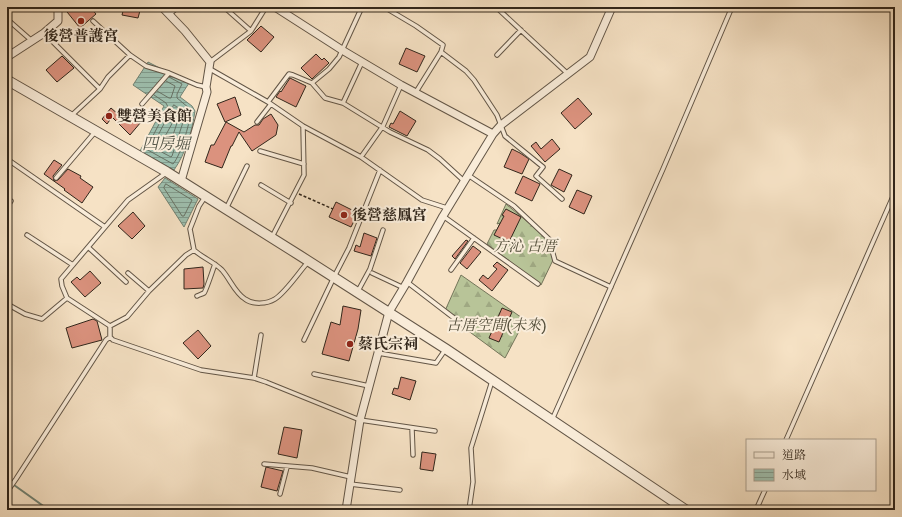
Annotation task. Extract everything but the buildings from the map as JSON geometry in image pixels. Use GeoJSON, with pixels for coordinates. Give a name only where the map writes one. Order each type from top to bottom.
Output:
{"type":"FeatureCollection","features":[{"type":"Feature","properties":{"kind":"street"},"geometry":{"type":"LineString","coordinates":[[7,57],[44,33],[58,20],[58,7]]}},
{"type":"Feature","properties":{"kind":"street"},"geometry":{"type":"LineString","coordinates":[[162,7],[210,66],[206,87],[207,92],[181,181]]}},
{"type":"Feature","properties":{"kind":"street"},"geometry":{"type":"LineString","coordinates":[[275,7],[342,50],[401,85],[493,134]]}},
{"type":"Feature","properties":{"kind":"street"},"geometry":{"type":"LineString","coordinates":[[346,510],[360,420],[389,312],[406,285],[442,216],[493,134],[501,125],[590,58],[612,7]]}},
{"type":"Feature","properties":{"kind":"street"},"geometry":{"type":"LineString","coordinates":[[8,84],[96,131],[167,172],[309,261],[446,349],[551,421],[686,510]]}},
{"type":"Feature","properties":{"kind":"lane"},"geometry":{"type":"LineString","coordinates":[[169,15],[178,7]]}},
{"type":"Feature","properties":{"kind":"lane"},"geometry":{"type":"LineString","coordinates":[[224,7],[251,31]]}},
{"type":"Feature","properties":{"kind":"lane"},"geometry":{"type":"LineString","coordinates":[[266,7],[251,31],[210,66],[270,103],[303,126],[361,157],[422,200],[447,208]]}},
{"type":"Feature","properties":{"kind":"lane"},"geometry":{"type":"LineString","coordinates":[[312,83],[329,69],[342,50],[362,7]]}},
{"type":"Feature","properties":{"kind":"lane"},"geometry":{"type":"LineString","coordinates":[[384,7],[416,26],[443,45],[441,52],[416,92]]}},
{"type":"Feature","properties":{"kind":"lane"},"geometry":{"type":"LineString","coordinates":[[496,7],[569,75]]}},
{"type":"Feature","properties":{"kind":"lane"},"geometry":{"type":"LineString","coordinates":[[551,421],[611,287],[732,7]]}},
{"type":"Feature","properties":{"kind":"lane"},"geometry":{"type":"LineString","coordinates":[[7,19],[32,41]]}},
{"type":"Feature","properties":{"kind":"lane"},"geometry":{"type":"LineString","coordinates":[[94,21],[130,55],[146,66],[206,87]]}},
{"type":"Feature","properties":{"kind":"lane"},"geometry":{"type":"LineString","coordinates":[[497,55],[521,30]]}},
{"type":"Feature","properties":{"kind":"lane"},"geometry":{"type":"LineString","coordinates":[[44,33],[100,89]]}},
{"type":"Feature","properties":{"kind":"lane"},"geometry":{"type":"LineString","coordinates":[[441,52],[466,71],[474,80],[497,115],[505,136],[544,167],[536,176],[562,199]]}},
{"type":"Feature","properties":{"kind":"lane"},"geometry":{"type":"LineString","coordinates":[[70,117],[100,89],[108,77],[130,55]]}},
{"type":"Feature","properties":{"kind":"lane"},"geometry":{"type":"LineString","coordinates":[[343,103],[362,62]]}},
{"type":"Feature","properties":{"kind":"lane"},"geometry":{"type":"LineString","coordinates":[[142,104],[169,73]]}},
{"type":"Feature","properties":{"kind":"lane"},"geometry":{"type":"LineString","coordinates":[[257,122],[289,74],[312,83],[325,98],[343,103],[383,126],[390,132],[428,150],[466,178],[514,206],[549,239],[555,261],[611,287]]}},
{"type":"Feature","properties":{"kind":"lane"},"geometry":{"type":"LineString","coordinates":[[361,157],[383,126],[401,85]]}},
{"type":"Feature","properties":{"kind":"lane"},"geometry":{"type":"LineString","coordinates":[[272,238],[304,176],[303,126]]}},
{"type":"Feature","properties":{"kind":"lane"},"geometry":{"type":"LineString","coordinates":[[56,178],[96,131]]}},
{"type":"Feature","properties":{"kind":"lane"},"geometry":{"type":"LineString","coordinates":[[260,152],[304,164]]}},
{"type":"Feature","properties":{"kind":"lane"},"geometry":{"type":"LineString","coordinates":[[7,159],[106,227]]}},
{"type":"Feature","properties":{"kind":"lane"},"geometry":{"type":"LineString","coordinates":[[226,210],[246,166]]}},
{"type":"Feature","properties":{"kind":"lane"},"geometry":{"type":"LineString","coordinates":[[304,340],[349,248],[380,170]]}},
{"type":"Feature","properties":{"kind":"lane"},"geometry":{"type":"LineString","coordinates":[[110,326],[67,298],[61,280],[128,200],[167,172]]}},
{"type":"Feature","properties":{"kind":"lane"},"geometry":{"type":"LineString","coordinates":[[261,185],[291,203]]}},
{"type":"Feature","properties":{"kind":"lane"},"geometry":{"type":"LineString","coordinates":[[786,439],[895,192]]}},
{"type":"Feature","properties":{"kind":"lane"},"geometry":{"type":"LineString","coordinates":[[206,197],[199,206],[190,229],[194,250],[200,256],[215,264],[223,271],[245,300],[264,303],[276,298],[309,261]]}},
{"type":"Feature","properties":{"kind":"lane"},"geometry":{"type":"LineString","coordinates":[[7,199],[11,202],[7,207]]}},
{"type":"Feature","properties":{"kind":"lane"},"geometry":{"type":"LineString","coordinates":[[442,216],[538,284]]}},
{"type":"Feature","properties":{"kind":"lane"},"geometry":{"type":"LineString","coordinates":[[357,292],[370,269],[383,230]]}},
{"type":"Feature","properties":{"kind":"lane"},"geometry":{"type":"LineString","coordinates":[[27,235],[73,265]]}},
{"type":"Feature","properties":{"kind":"lane"},"geometry":{"type":"LineString","coordinates":[[451,270],[474,238]]}},
{"type":"Feature","properties":{"kind":"lane"},"geometry":{"type":"LineString","coordinates":[[88,247],[126,282]]}},
{"type":"Feature","properties":{"kind":"lane"},"geometry":{"type":"LineString","coordinates":[[110,326],[127,317],[149,290],[194,250]]}},
{"type":"Feature","properties":{"kind":"lane"},"geometry":{"type":"LineString","coordinates":[[197,296],[206,290],[209,277],[215,264]]}},
{"type":"Feature","properties":{"kind":"lane"},"geometry":{"type":"LineString","coordinates":[[128,273],[149,290]]}},
{"type":"Feature","properties":{"kind":"lane"},"geometry":{"type":"LineString","coordinates":[[372,273],[406,285],[466,328]]}},
{"type":"Feature","properties":{"kind":"lane"},"geometry":{"type":"LineString","coordinates":[[7,304],[24,314],[42,319],[67,298]]}},
{"type":"Feature","properties":{"kind":"lane"},"geometry":{"type":"LineString","coordinates":[[8,489],[106,340],[110,337],[110,326]]}},
{"type":"Feature","properties":{"kind":"lane"},"geometry":{"type":"LineString","coordinates":[[254,378],[261,335]]}},
{"type":"Feature","properties":{"kind":"lane"},"geometry":{"type":"LineString","coordinates":[[110,337],[113,340],[201,370],[254,378],[360,420],[435,431]]}},
{"type":"Feature","properties":{"kind":"lane"},"geometry":{"type":"LineString","coordinates":[[378,353],[436,363],[446,349]]}},
{"type":"Feature","properties":{"kind":"lane"},"geometry":{"type":"LineString","coordinates":[[314,374],[369,386]]}},
{"type":"Feature","properties":{"kind":"lane"},"geometry":{"type":"LineString","coordinates":[[468,510],[472,482],[471,448],[492,380]]}},
{"type":"Feature","properties":{"kind":"lane"},"geometry":{"type":"LineString","coordinates":[[412,428],[413,455]]}},
{"type":"Feature","properties":{"kind":"lane"},"geometry":{"type":"LineString","coordinates":[[264,464],[312,468],[350,480],[400,490]]}},
{"type":"Feature","properties":{"kind":"lane"},"geometry":{"type":"LineString","coordinates":[[280,494],[287,467]]}},
{"type":"Feature","properties":{"kind":"lane"},"geometry":{"type":"LineString","coordinates":[[756,510],[764,491]]}},
{"type":"Feature","properties":{"kind":"path"},"geometry":{"type":"LineString","coordinates":[[296,193],[333,210]]}},
{"type":"Feature","properties":{"kind":"green space","name":"方沁 古厝"},"geometry":{"type":"Polygon","coordinates":[[[506,204],[541,233],[548,242],[553,260],[541,285],[487,244],[494,230],[497,230],[500,223],[497,224],[506,204]]]}},
{"type":"Feature","properties":{"kind":"green space","name":"古厝空間(未來)"},"geometry":{"type":"Polygon","coordinates":[[[461,275],[525,320],[505,358],[444,313],[461,275]]]}},
{"type":"Feature","properties":{"kind":"water","name":"四房堀"},"geometry":{"type":"Polygon","coordinates":[[[148,62],[189,83],[180,97],[192,106],[195,111],[194,119],[185,149],[174,170],[140,151],[164,106],[133,85],[148,62]]]}},
{"type":"Feature","properties":{"kind":"water"},"geometry":{"type":"Polygon","coordinates":[[[165,178],[198,199],[184,227],[158,187],[165,178]]]}},
{"type":"Feature","properties":{"kind":"waterway"},"geometry":{"type":"LineString","coordinates":[[7,480],[49,510]]}},
{"type":"Feature","properties":{"kind":"place","name":"後營普護宮"},"geometry":{"type":"Point","coordinates":[81,21]}},
{"type":"Feature","properties":{"kind":"place","name":"雙營美食館"},"geometry":{"type":"Point","coordinates":[109,116]}},
{"type":"Feature","properties":{"kind":"place","name":"後營慈鳳宮"},"geometry":{"type":"Point","coordinates":[344,215]}},
{"type":"Feature","properties":{"kind":"place","name":"蔡氏宗祠"},"geometry":{"type":"Point","coordinates":[350,344]}}]}
